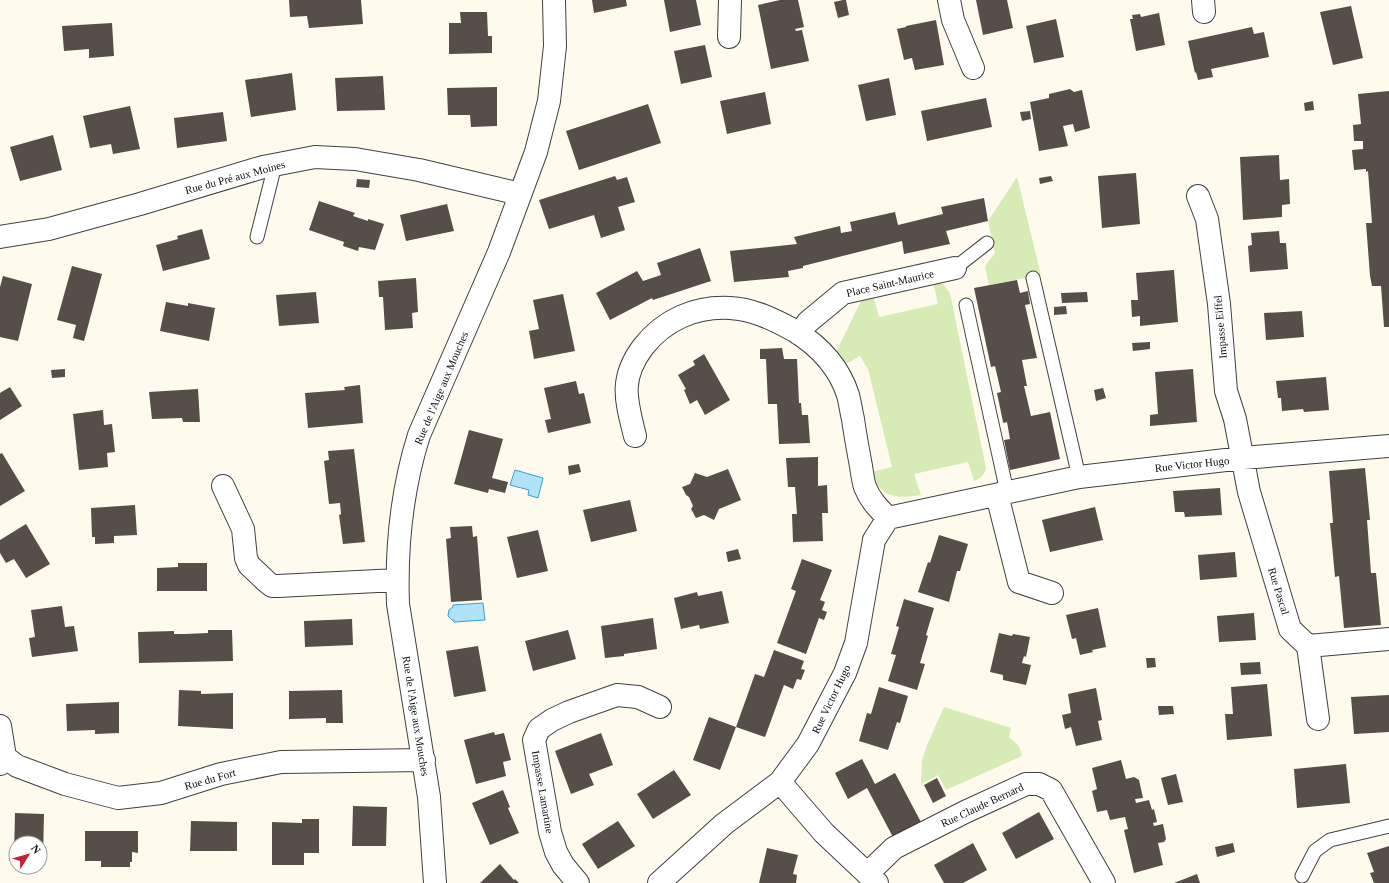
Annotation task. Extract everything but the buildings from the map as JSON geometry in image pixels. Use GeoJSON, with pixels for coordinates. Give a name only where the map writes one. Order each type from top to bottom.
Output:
{"type":"FeatureCollection","features":[{"type":"Feature","properties":{"kind":"street","name":"Rue de l'Aige aux Mouches"},"geometry":{"type":"LineString","coordinates":[[435,883],[429,797],[398,604],[397,580],[406,485],[411,460],[419,435],[499,252],[536,152],[548,101],[555,46],[554,0]]}},
{"type":"Feature","properties":{"kind":"street"},"geometry":{"type":"LineString","coordinates":[[729,37],[730,0]]}},
{"type":"Feature","properties":{"kind":"street"},"geometry":{"type":"LineString","coordinates":[[949,0],[953,20],[973,68]]}},
{"type":"Feature","properties":{"kind":"street","name":"Rue du Pré aux Moines"},"geometry":{"type":"LineString","coordinates":[[0,237],[49,229],[274,165],[315,157],[355,159],[419,170],[520,194]]}},
{"type":"Feature","properties":{"kind":"street","name":"Impasse Eiffel"},"geometry":{"type":"LineString","coordinates":[[1198,196],[1208,219],[1219,304],[1226,391],[1235,419],[1243,458]]}},
{"type":"Feature","properties":{"kind":"street","name":"Place Saint-Maurice"},"geometry":{"type":"LineString","coordinates":[[799,334],[808,322],[843,292],[955,268]]}},
{"type":"Feature","properties":{"kind":"street"},"geometry":{"type":"LineString","coordinates":[[634,436],[626,401],[628,375],[632,364],[642,348],[656,332],[678,317],[697,311],[718,307],[735,308],[773,320],[799,334],[826,357],[836,369],[848,395],[865,486],[875,505],[888,518]]}},
{"type":"Feature","properties":{"kind":"street","name":"Rue Victor Hugo"},"geometry":{"type":"LineString","coordinates":[[659,883],[724,824],[780,782],[808,744],[845,673],[856,644],[874,540],[888,518],[1079,477],[1243,458],[1389,446]]}},
{"type":"Feature","properties":{"kind":"street","name":"Rue Pascal"},"geometry":{"type":"LineString","coordinates":[[1243,458],[1249,492],[1290,629],[1308,646]]}},
{"type":"Feature","properties":{"kind":"street"},"geometry":{"type":"LineString","coordinates":[[223,486],[244,529],[246,558],[249,565],[272,586],[397,580]]}},
{"type":"Feature","properties":{"kind":"street"},"geometry":{"type":"LineString","coordinates":[[1002,493],[1019,582],[1052,593]]}},
{"type":"Feature","properties":{"kind":"street"},"geometry":{"type":"LineString","coordinates":[[1318,719],[1308,646],[1389,639]]}},
{"type":"Feature","properties":{"kind":"street","name":"Impasse Lamartine"},"geometry":{"type":"LineString","coordinates":[[578,883],[563,865],[556,852],[550,832],[534,740],[539,729],[552,720],[569,712],[617,695],[638,697],[660,706]]}},
{"type":"Feature","properties":{"kind":"street"},"geometry":{"type":"LineString","coordinates":[[0,726],[3,760]]}},
{"type":"Feature","properties":{"kind":"street","name":"Rue du Fort"},"geometry":{"type":"LineString","coordinates":[[3,760],[65,784],[118,798],[161,793],[221,774],[281,762],[424,760]]}},
{"type":"Feature","properties":{"kind":"street"},"geometry":{"type":"LineString","coordinates":[[780,782],[824,833],[852,861],[873,878]]}},
{"type":"Feature","properties":{"kind":"street","name":"Rue Claude Bernard"},"geometry":{"type":"LineString","coordinates":[[873,878],[894,848],[965,812],[1026,784],[1039,784],[1051,790],[1104,883]]}},
{"type":"Feature","properties":{"kind":"lane"},"geometry":{"type":"LineString","coordinates":[[257,237],[274,165]]}},
{"type":"Feature","properties":{"kind":"lane","name":"Place Saint-Maurice"},"geometry":{"type":"LineString","coordinates":[[955,268],[987,243]]}},
{"type":"Feature","properties":{"kind":"lane"},"geometry":{"type":"LineString","coordinates":[[1032,278],[1079,477]]}},
{"type":"Feature","properties":{"kind":"lane"},"geometry":{"type":"LineString","coordinates":[[966,304],[1002,493]]}},
{"type":"Feature","properties":{"kind":"lane"},"geometry":{"type":"LineString","coordinates":[[1302,876],[1315,851],[1330,840],[1389,826]]}},
{"type":"Feature","properties":{"kind":"green space"},"geometry":{"type":"Polygon","coordinates":[[[1017,177],[1041,275],[989,285],[985,266],[995,253],[988,221],[1017,177]]]}},
{"type":"Feature","properties":{"kind":"green space"},"geometry":{"type":"Polygon","coordinates":[[[933,282],[943,284],[950,293],[986,468],[982,476],[974,481],[968,462],[914,474],[921,495],[904,497],[890,495],[879,487],[871,472],[892,467],[868,369],[860,356],[844,365],[836,352],[861,301],[873,295],[879,317],[938,304],[933,282]]]}},
{"type":"Feature","properties":{"kind":"green space"},"geometry":{"type":"Polygon","coordinates":[[[944,707],[1011,728],[1009,738],[1018,745],[1022,756],[946,790],[938,775],[921,784],[922,760],[944,707]]]}},
{"type":"Feature","properties":{"kind":"water"},"geometry":{"type":"Polygon","coordinates":[[[515,470],[543,478],[538,498],[528,495],[529,490],[510,485],[515,470]]]}},
{"type":"Feature","properties":{"kind":"water"},"geometry":{"type":"Polygon","coordinates":[[[483,603],[485,620],[454,622],[454,620],[448,616],[449,610],[453,607],[453,605],[483,603]]]}}]}
